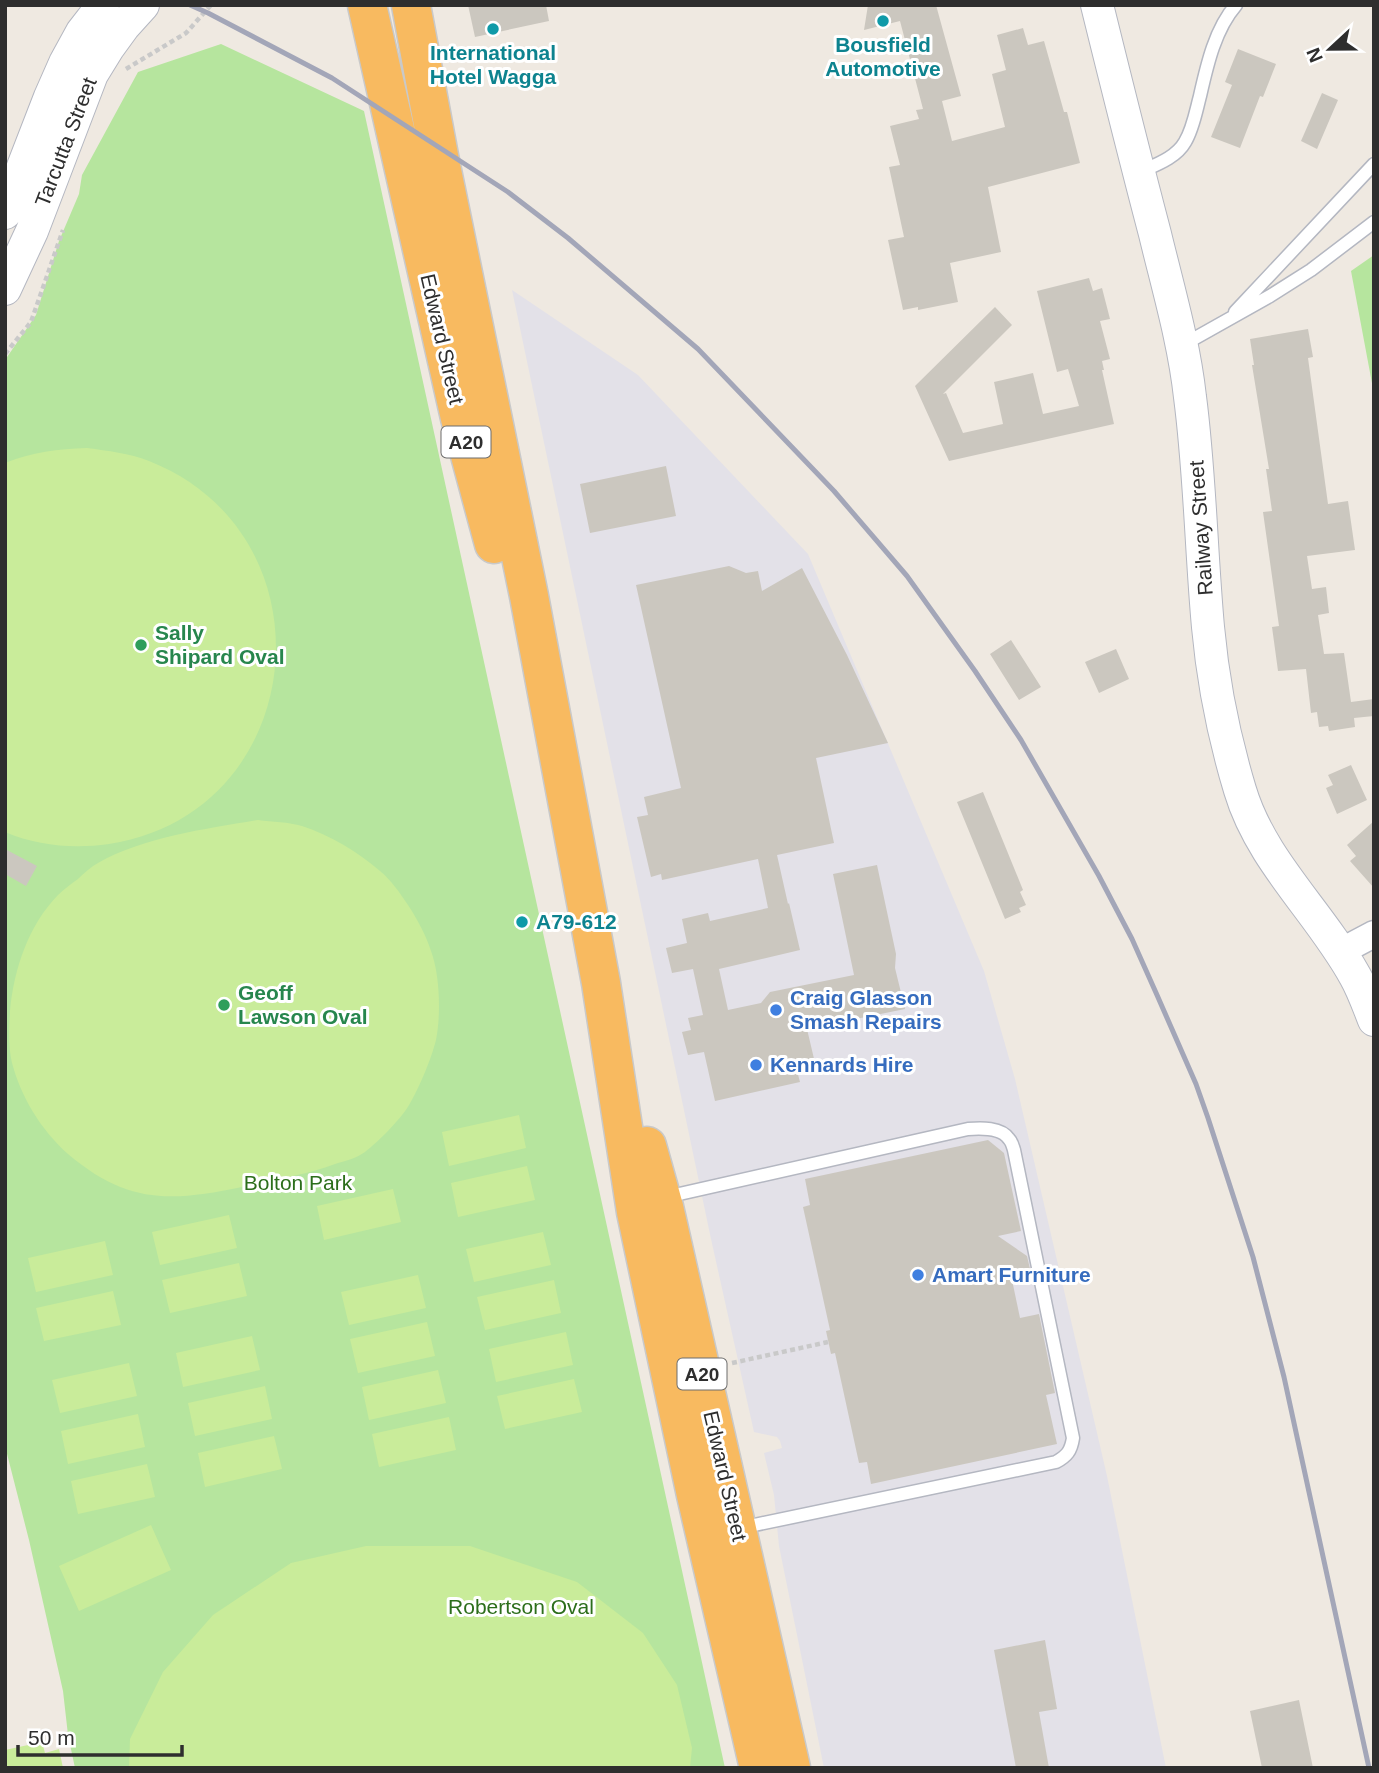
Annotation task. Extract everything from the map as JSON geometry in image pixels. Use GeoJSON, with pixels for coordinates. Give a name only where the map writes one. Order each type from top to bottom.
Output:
{"type":"FeatureCollection","features":[{"type":"Feature","properties":{"kind":"highway","name":"Edward Street"},"geometry":{"type":"LineString","coordinates":[[367,5],[460,418],[581,874]]}},
{"type":"Feature","properties":{"kind":"highway","name":"Edward Street"},"geometry":{"type":"LineString","coordinates":[[411,5],[439,156],[529,596],[581,874],[601,983],[636,1212],[721,1532],[791,1768]]}},
{"type":"Feature","properties":{"kind":"highway","name":"Edward Street"},"geometry":{"type":"LineString","coordinates":[[601,983],[662,1198],[721,1532],[759,1768]]}},
{"type":"Feature","properties":{"kind":"street","name":"Tarcutta Street"},"geometry":{"type":"LineString","coordinates":[[5,213],[65,63],[82,32],[103,5]]}},
{"type":"Feature","properties":{"kind":"street","name":"Tarcutta Street"},"geometry":{"type":"LineString","coordinates":[[5,289],[32,231],[92,74],[108,48],[142,5]]}},
{"type":"Feature","properties":{"kind":"street","name":"Railway Street"},"geometry":{"type":"LineString","coordinates":[[1097,5],[1181,346],[1190,394],[1208,628],[1227,747],[1241,794],[1260,837],[1284,876],[1314,914],[1355,975],[1374,1020]]}},
{"type":"Feature","properties":{"kind":"street"},"geometry":{"type":"LineString","coordinates":[[1340,952],[1374,934]]}},
{"type":"Feature","properties":{"kind":"lane"},"geometry":{"type":"LineString","coordinates":[[1139,173],[1171,157],[1185,143],[1216,38],[1236,5]]}},
{"type":"Feature","properties":{"kind":"lane"},"geometry":{"type":"LineString","coordinates":[[1226,321],[1374,164]]}},
{"type":"Feature","properties":{"kind":"lane"},"geometry":{"type":"LineString","coordinates":[[1181,346],[1311,270],[1374,222]]}},
{"type":"Feature","properties":{"kind":"lane"},"geometry":{"type":"LineString","coordinates":[[662,1198],[968,1129],[986,1128],[1009,1137],[1014,1150],[1073,1438],[1072,1450],[1056,1462],[721,1532]]}},
{"type":"Feature","properties":{"kind":"path"},"geometry":{"type":"LineString","coordinates":[[124,70],[186,33],[211,5]]}},
{"type":"Feature","properties":{"kind":"path"},"geometry":{"type":"LineString","coordinates":[[5,354],[31,322],[67,219]]}},
{"type":"Feature","properties":{"kind":"path"},"geometry":{"type":"LineString","coordinates":[[732,1363],[828,1342]]}},
{"type":"Feature","properties":{"kind":"shaded area"},"geometry":{"type":"Polygon","coordinates":[[[512,290],[638,375],[808,554],[984,971],[1015,1079],[1107,1476],[1166,1768],[824,1768],[779,1546],[774,1495],[764,1453],[782,1448],[777,1437],[754,1432],[512,290]]]}},
{"type":"Feature","properties":{"kind":"green space","name":"Bolton Park"},"geometry":{"type":"Polygon","coordinates":[[[221,44],[364,111],[725,1768],[75,1768],[63,1691],[5,1446],[5,360],[36,315],[59,241],[79,194],[82,175],[138,72],[221,44]]]}},
{"type":"Feature","properties":{"kind":"green space"},"geometry":{"type":"Polygon","coordinates":[[[1374,255],[1374,394],[1351,271],[1374,255]]]}},
{"type":"Feature","properties":{"kind":"green space","name":"Sally Shipard Oval"},"geometry":{"type":"Polygon","coordinates":[[[87,448],[126,454],[149,461],[210,497],[250,548],[272,607],[275,669],[260,729],[226,781],[176,822],[109,844],[69,846],[43,843],[5,832],[5,463],[45,452],[87,448]]]}},
{"type":"Feature","properties":{"kind":"green space","name":"Geoff Lawson Oval"},"geometry":{"type":"Polygon","coordinates":[[[258,820],[297,825],[333,839],[371,864],[399,891],[424,933],[436,972],[439,1019],[431,1056],[405,1111],[377,1142],[355,1158],[301,1174],[216,1192],[171,1196],[130,1190],[89,1170],[58,1145],[33,1112],[21,1088],[12,1063],[9,1030],[12,995],[24,949],[47,907],[98,863],[155,840],[258,820]]]}},
{"type":"Feature","properties":{"kind":"green space"},"geometry":{"type":"Polygon","coordinates":[[[519,1115],[526,1148],[449,1166],[442,1132],[519,1115]]]}},
{"type":"Feature","properties":{"kind":"green space"},"geometry":{"type":"Polygon","coordinates":[[[527,1166],[535,1200],[458,1217],[451,1183],[527,1166]]]}},
{"type":"Feature","properties":{"kind":"green space"},"geometry":{"type":"Polygon","coordinates":[[[393,1189],[401,1222],[324,1240],[317,1206],[393,1189]]]}},
{"type":"Feature","properties":{"kind":"green space"},"geometry":{"type":"Polygon","coordinates":[[[229,1215],[237,1248],[160,1265],[152,1232],[229,1215]]]}},
{"type":"Feature","properties":{"kind":"green space"},"geometry":{"type":"Polygon","coordinates":[[[543,1232],[551,1265],[474,1282],[466,1249],[543,1232]]]}},
{"type":"Feature","properties":{"kind":"green space"},"geometry":{"type":"Polygon","coordinates":[[[105,1241],[113,1275],[36,1292],[28,1258],[105,1241]]]}},
{"type":"Feature","properties":{"kind":"green space"},"geometry":{"type":"Polygon","coordinates":[[[239,1263],[247,1296],[170,1313],[162,1280],[239,1263]]]}},
{"type":"Feature","properties":{"kind":"green space"},"geometry":{"type":"Polygon","coordinates":[[[418,1275],[426,1308],[349,1325],[341,1292],[418,1275]]]}},
{"type":"Feature","properties":{"kind":"green space"},"geometry":{"type":"Polygon","coordinates":[[[554,1280],[561,1313],[485,1330],[477,1297],[554,1280]]]}},
{"type":"Feature","properties":{"kind":"green space"},"geometry":{"type":"Polygon","coordinates":[[[113,1291],[121,1325],[44,1341],[36,1308],[113,1291]]]}},
{"type":"Feature","properties":{"kind":"green space"},"geometry":{"type":"Polygon","coordinates":[[[427,1322],[435,1356],[358,1373],[350,1339],[427,1322]]]}},
{"type":"Feature","properties":{"kind":"green space"},"geometry":{"type":"Polygon","coordinates":[[[566,1332],[573,1365],[496,1382],[489,1349],[566,1332]]]}},
{"type":"Feature","properties":{"kind":"green space"},"geometry":{"type":"Polygon","coordinates":[[[252,1336],[260,1370],[183,1387],[176,1353],[252,1336]]]}},
{"type":"Feature","properties":{"kind":"green space"},"geometry":{"type":"Polygon","coordinates":[[[129,1363],[137,1396],[60,1413],[52,1380],[129,1363]]]}},
{"type":"Feature","properties":{"kind":"green space"},"geometry":{"type":"Polygon","coordinates":[[[438,1370],[446,1403],[369,1420],[362,1387],[438,1370]]]}},
{"type":"Feature","properties":{"kind":"green space"},"geometry":{"type":"Polygon","coordinates":[[[574,1379],[582,1412],[505,1429],[497,1396],[574,1379]]]}},
{"type":"Feature","properties":{"kind":"green space"},"geometry":{"type":"Polygon","coordinates":[[[265,1386],[272,1419],[195,1436],[188,1403],[265,1386]]]}},
{"type":"Feature","properties":{"kind":"green space"},"geometry":{"type":"Polygon","coordinates":[[[138,1414],[145,1447],[68,1464],[61,1431],[138,1414]]]}},
{"type":"Feature","properties":{"kind":"green space"},"geometry":{"type":"Polygon","coordinates":[[[449,1417],[456,1450],[379,1467],[372,1434],[449,1417]]]}},
{"type":"Feature","properties":{"kind":"green space"},"geometry":{"type":"Polygon","coordinates":[[[274,1436],[282,1469],[205,1487],[198,1453],[274,1436]]]}},
{"type":"Feature","properties":{"kind":"green space"},"geometry":{"type":"Polygon","coordinates":[[[147,1464],[155,1497],[78,1514],[71,1481],[147,1464]]]}},
{"type":"Feature","properties":{"kind":"green space"},"geometry":{"type":"Polygon","coordinates":[[[151,1525],[171,1570],[79,1611],[59,1566],[151,1525]]]}},
{"type":"Feature","properties":{"kind":"green space","name":"Robertson Oval"},"geometry":{"type":"Polygon","coordinates":[[[366,1546],[470,1546],[577,1582],[643,1633],[677,1685],[692,1748],[690,1768],[129,1768],[130,1739],[163,1672],[213,1615],[291,1563],[366,1546]]]}},
{"type":"Feature","properties":{"kind":"green space"},"geometry":{"type":"Polygon","coordinates":[[[42,1742],[45,1753],[59,1749],[63,1768],[5,1768],[5,1750],[42,1742]]]}},
{"type":"Feature","properties":{"kind":"building","name":"International Hotel Wagga"},"geometry":{"type":"Polygon","coordinates":[[[468,5],[546,5],[549,21],[475,37],[468,5]]]}},
{"type":"Feature","properties":{"kind":"building"},"geometry":{"type":"Polygon","coordinates":[[[868,5],[936,5],[961,96],[942,101],[952,141],[1005,127],[992,74],[1006,70],[997,35],[1023,28],[1028,45],[1044,41],[1064,112],[1067,112],[1080,163],[988,187],[1001,252],[950,263],[958,302],[918,310],[918,307],[903,310],[888,240],[904,237],[889,167],[900,165],[890,126],[919,119],[916,110],[923,109],[900,21],[864,30],[868,5]]]}},
{"type":"Feature","properties":{"kind":"building"},"geometry":{"type":"Polygon","coordinates":[[[1238,49],[1276,64],[1263,97],[1260,96],[1240,148],[1211,137],[1232,85],[1225,82],[1238,49]]]}},
{"type":"Feature","properties":{"kind":"building"},"geometry":{"type":"Polygon","coordinates":[[[1322,93],[1338,100],[1317,149],[1301,141],[1322,93]]]}},
{"type":"Feature","properties":{"kind":"building"},"geometry":{"type":"Polygon","coordinates":[[[1089,278],[1093,291],[1102,288],[1110,319],[1100,321],[1110,359],[1102,361],[1102,370],[1114,424],[949,461],[915,386],[995,307],[1012,325],[943,394],[946,393],[963,433],[1003,424],[994,382],[1033,373],[1043,414],[1079,406],[1068,369],[1057,372],[1037,291],[1089,278]]]}},
{"type":"Feature","properties":{"kind":"building"},"geometry":{"type":"Polygon","coordinates":[[[1308,329],[1313,357],[1308,358],[1328,504],[1348,501],[1355,550],[1307,556],[1312,589],[1326,587],[1329,613],[1318,615],[1324,654],[1344,653],[1351,702],[1374,699],[1374,716],[1354,718],[1355,727],[1329,731],[1328,726],[1319,727],[1317,712],[1311,713],[1306,669],[1278,671],[1272,627],[1279,626],[1263,512],[1272,511],[1266,469],[1269,469],[1250,339],[1308,329]]]}},
{"type":"Feature","properties":{"kind":"building"},"geometry":{"type":"Polygon","coordinates":[[[666,466],[676,516],[590,533],[580,484],[666,466]]]}},
{"type":"Feature","properties":{"kind":"building"},"geometry":{"type":"Polygon","coordinates":[[[729,566],[746,573],[758,571],[762,591],[802,568],[888,743],[816,758],[834,843],[777,855],[800,950],[719,969],[728,1010],[761,1003],[770,992],[854,975],[833,874],[877,865],[905,1009],[807,1029],[815,1063],[796,1067],[800,1082],[715,1101],[704,1052],[688,1055],[682,1032],[691,1030],[688,1018],[703,1015],[693,969],[672,973],[666,948],[687,943],[682,919],[708,913],[710,921],[768,908],[758,859],[662,880],[661,874],[651,877],[637,817],[648,815],[644,797],[681,788],[636,585],[729,566]]]}},
{"type":"Feature","properties":{"kind":"building"},"geometry":{"type":"Polygon","coordinates":[[[1011,640],[1041,687],[1019,700],[990,654],[1011,640]]]}},
{"type":"Feature","properties":{"kind":"building"},"geometry":{"type":"Polygon","coordinates":[[[1116,649],[1129,679],[1099,693],[1085,662],[1116,649]]]}},
{"type":"Feature","properties":{"kind":"building"},"geometry":{"type":"Polygon","coordinates":[[[1351,765],[1367,800],[1337,814],[1326,788],[1333,785],[1328,775],[1351,765]]]}},
{"type":"Feature","properties":{"kind":"building"},"geometry":{"type":"Polygon","coordinates":[[[983,792],[1023,890],[1020,892],[1026,905],[1019,908],[1021,912],[1005,919],[957,802],[983,792]]]}},
{"type":"Feature","properties":{"kind":"building"},"geometry":{"type":"Polygon","coordinates":[[[1374,821],[1374,888],[1350,861],[1356,856],[1347,845],[1374,821]]]}},
{"type":"Feature","properties":{"kind":"building"},"geometry":{"type":"Polygon","coordinates":[[[5,849],[37,866],[26,886],[5,874],[5,849]]]}},
{"type":"Feature","properties":{"kind":"building","name":"Amart Furniture"},"geometry":{"type":"Polygon","coordinates":[[[988,1140],[1004,1153],[1021,1231],[998,1236],[1027,1256],[1030,1269],[1012,1280],[1020,1318],[1039,1314],[1055,1393],[1046,1395],[1057,1444],[871,1484],[867,1462],[859,1463],[835,1353],[831,1354],[826,1331],[830,1330],[803,1207],[810,1205],[805,1179],[988,1140]]]}},
{"type":"Feature","properties":{"kind":"building"},"geometry":{"type":"Polygon","coordinates":[[[1045,1640],[1057,1709],[1039,1712],[1049,1768],[1016,1768],[994,1650],[1045,1640]]]}},
{"type":"Feature","properties":{"kind":"building"},"geometry":{"type":"Polygon","coordinates":[[[1299,1700],[1313,1768],[1262,1768],[1250,1711],[1299,1700]]]}},
{"type":"Feature","properties":{"kind":"railway"},"geometry":{"type":"LineString","coordinates":[[190,5],[332,78],[508,192],[568,238],[698,349],[834,491],[907,576],[975,671],[1021,740],[1099,876],[1132,939],[1196,1084],[1253,1257],[1284,1377],[1369,1768]]}},
{"type":"Feature","properties":{"kind":"place","name":"Bousfield Automotive"},"geometry":{"type":"Point","coordinates":[883,21]}},
{"type":"Feature","properties":{"kind":"place","name":"International Hotel Wagga"},"geometry":{"type":"Point","coordinates":[493,29]}},
{"type":"Feature","properties":{"kind":"place","name":"Sally Shipard Oval"},"geometry":{"type":"Point","coordinates":[141,645]}},
{"type":"Feature","properties":{"kind":"place","name":"A79-612"},"geometry":{"type":"Point","coordinates":[522,922]}},
{"type":"Feature","properties":{"kind":"place","name":"Geoff Lawson Oval"},"geometry":{"type":"Point","coordinates":[224,1005]}},
{"type":"Feature","properties":{"kind":"place","name":"Craig Glasson Smash Repairs"},"geometry":{"type":"Point","coordinates":[776,1010]}},
{"type":"Feature","properties":{"kind":"place","name":"Kennards Hire"},"geometry":{"type":"Point","coordinates":[756,1065]}},
{"type":"Feature","properties":{"kind":"place","name":"Amart Furniture"},"geometry":{"type":"Point","coordinates":[918,1275]}}]}
